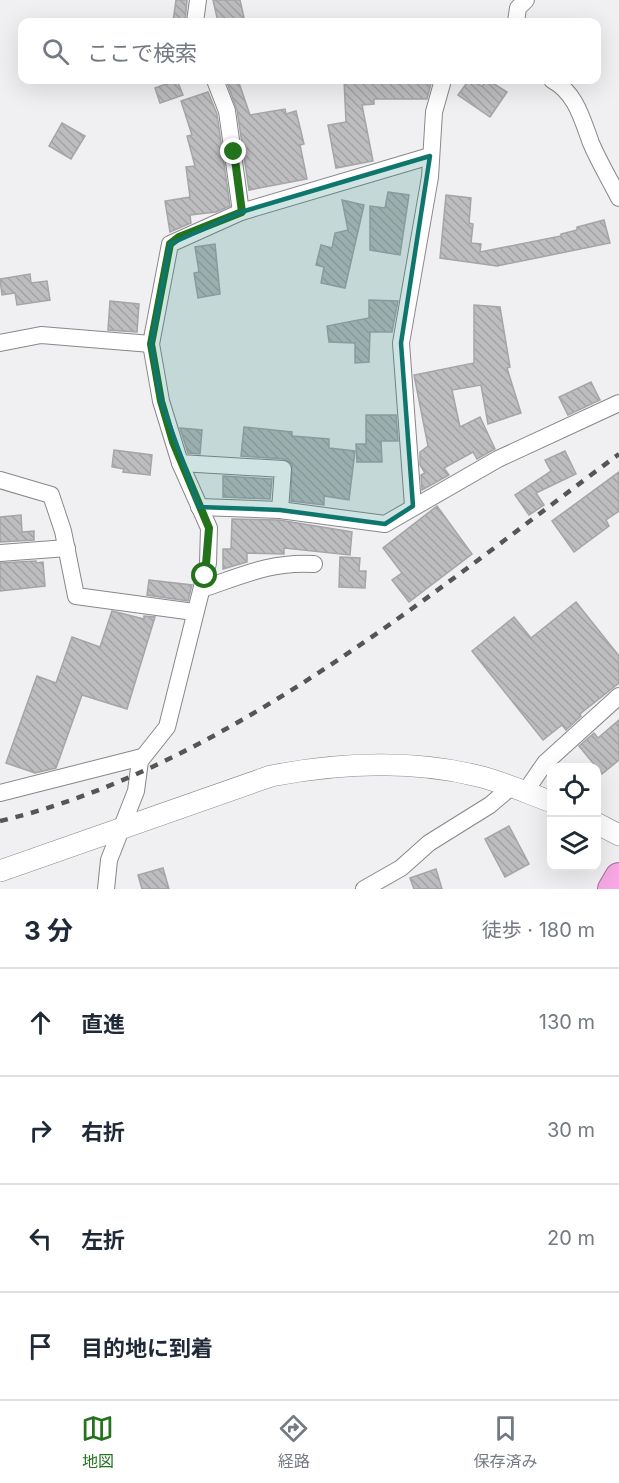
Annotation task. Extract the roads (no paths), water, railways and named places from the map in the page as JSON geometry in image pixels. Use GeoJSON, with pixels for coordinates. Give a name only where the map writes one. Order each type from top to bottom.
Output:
{"type":"FeatureCollection","features":[{"type":"Feature","properties":{"kind":"highway"},"geometry":{"type":"LineString","coordinates":[[612,889],[619,877]]}},
{"type":"Feature","properties":{"kind":"street"},"geometry":{"type":"LineString","coordinates":[[196,18],[198,0]]}},
{"type":"Feature","properties":{"kind":"street"},"geometry":{"type":"LineString","coordinates":[[517,18],[518,8],[526,0]]}},
{"type":"Feature","properties":{"kind":"street"},"geometry":{"type":"LineString","coordinates":[[217,84],[227,111],[242,212]]}},
{"type":"Feature","properties":{"kind":"street"},"geometry":{"type":"LineString","coordinates":[[413,507],[401,343],[429,177],[434,112],[442,84]]}},
{"type":"Feature","properties":{"kind":"street"},"geometry":{"type":"LineString","coordinates":[[559,84],[582,112],[591,143],[619,198]]}},
{"type":"Feature","properties":{"kind":"street"},"geometry":{"type":"LineString","coordinates":[[105,889],[109,860],[136,791],[142,757],[166,727],[208,563],[209,528],[180,462],[161,401],[151,344],[170,244],[179,237],[242,212],[430,156]]}},
{"type":"Feature","properties":{"kind":"street"},"geometry":{"type":"LineString","coordinates":[[0,343],[41,335],[151,344]]}},
{"type":"Feature","properties":{"kind":"street"},"geometry":{"type":"LineString","coordinates":[[199,507],[280,510],[385,524],[498,459],[619,403]]}},
{"type":"Feature","properties":{"kind":"street"},"geometry":{"type":"LineString","coordinates":[[180,462],[283,469],[280,510]]}},
{"type":"Feature","properties":{"kind":"street"},"geometry":{"type":"LineString","coordinates":[[0,480],[51,495],[66,548],[76,596],[194,612]]}},
{"type":"Feature","properties":{"kind":"street"},"geometry":{"type":"LineString","coordinates":[[0,553],[66,548]]}},
{"type":"Feature","properties":{"kind":"street"},"geometry":{"type":"LineString","coordinates":[[202,589],[268,566],[289,562],[314,564]]}},
{"type":"Feature","properties":{"kind":"street"},"geometry":{"type":"LineString","coordinates":[[364,889],[401,868],[429,843],[518,789],[619,696]]}},
{"type":"Feature","properties":{"kind":"street"},"geometry":{"type":"LineString","coordinates":[[0,793],[142,757]]}},
{"type":"Feature","properties":{"kind":"street"},"geometry":{"type":"LineString","coordinates":[[0,871],[271,776],[342,765],[382,764],[443,770],[478,776],[547,800]]}},
{"type":"Feature","properties":{"kind":"street"},"geometry":{"type":"LineString","coordinates":[[601,825],[619,835]]}},
{"type":"Feature","properties":{"kind":"railway"},"geometry":{"type":"LineString","coordinates":[[0,821],[83,796],[165,761],[246,718],[325,669],[402,616],[619,454]]}}]}
